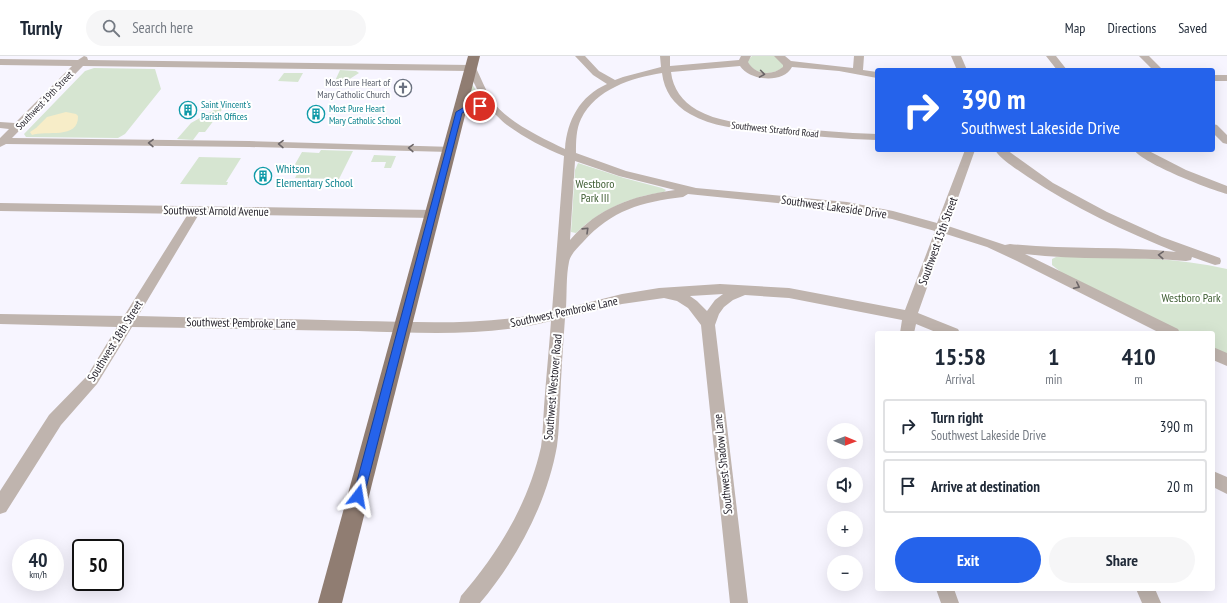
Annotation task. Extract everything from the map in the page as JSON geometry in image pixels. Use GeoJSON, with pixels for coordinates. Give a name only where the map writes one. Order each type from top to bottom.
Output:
{"type":"FeatureCollection","features":[{"type":"Feature","properties":{"kind":"main road"},"geometry":{"type":"LineString","coordinates":[[330,603],[472,62]]}},
{"type":"Feature","properties":{"kind":"street"},"geometry":{"type":"LineString","coordinates":[[271,66],[277,56]]}},
{"type":"Feature","properties":{"kind":"street"},"geometry":{"type":"LineString","coordinates":[[373,67],[378,56]]}},
{"type":"Feature","properties":{"kind":"street"},"geometry":{"type":"LineString","coordinates":[[580,56],[596,73],[614,84]]}},
{"type":"Feature","properties":{"kind":"street","name":"Southwest Stratford Road"},"geometry":{"type":"LineString","coordinates":[[665,56],[668,84],[672,92],[691,110],[713,120],[749,127],[875,137]]}},
{"type":"Feature","properties":{"kind":"street"},"geometry":{"type":"LineString","coordinates":[[780,56],[788,64],[858,71],[875,75]]}},
{"type":"Feature","properties":{"kind":"street"},"geometry":{"type":"LineString","coordinates":[[858,71],[859,56]]}},
{"type":"Feature","properties":{"kind":"street"},"geometry":{"type":"LineString","coordinates":[[956,56],[961,68]]}},
{"type":"Feature","properties":{"kind":"street"},"geometry":{"type":"LineString","coordinates":[[1051,56],[1060,68]]}},
{"type":"Feature","properties":{"kind":"street"},"geometry":{"type":"LineString","coordinates":[[1144,56],[1156,68]]}},
{"type":"Feature","properties":{"kind":"street"},"geometry":{"type":"LineString","coordinates":[[0,62],[84,59],[271,66],[373,67],[472,62]]}},
{"type":"Feature","properties":{"kind":"street","name":"Southwest 19th Street"},"geometry":{"type":"LineString","coordinates":[[2,143],[84,59]]}},
{"type":"Feature","properties":{"kind":"street","name":"Southwest Westover Road"},"geometry":{"type":"LineString","coordinates":[[468,603],[491,575],[509,548],[521,526],[542,474],[549,439],[572,130],[580,111],[592,98],[614,84],[638,76],[666,70],[745,60],[744,67],[751,72],[775,75],[785,71],[788,64]]}},
{"type":"Feature","properties":{"kind":"street","name":"Southwest Lakeside Drive"},"geometry":{"type":"LineString","coordinates":[[472,62],[481,92],[493,108],[524,132],[570,156],[623,174],[696,192],[846,206],[943,229],[992,244],[1054,253],[1135,253],[1180,256],[1221,263]]}},
{"type":"Feature","properties":{"kind":"street"},"geometry":{"type":"LineString","coordinates":[[1215,78],[1227,78]]}},
{"type":"Feature","properties":{"kind":"street"},"geometry":{"type":"LineString","coordinates":[[459,112],[476,106],[493,108]]}},
{"type":"Feature","properties":{"kind":"street"},"geometry":{"type":"LineString","coordinates":[[0,125],[19,126]]}},
{"type":"Feature","properties":{"kind":"street"},"geometry":{"type":"LineString","coordinates":[[1215,129],[1227,141]]}},
{"type":"Feature","properties":{"kind":"street"},"geometry":{"type":"LineString","coordinates":[[2,143],[250,144],[450,149]]}},
{"type":"Feature","properties":{"kind":"street","name":"Southwest 15th Street"},"geometry":{"type":"LineString","coordinates":[[907,331],[910,316],[943,229],[969,152]]}},
{"type":"Feature","properties":{"kind":"street"},"geometry":{"type":"LineString","coordinates":[[1002,152],[1055,190],[1099,215],[1136,231],[1221,263]]}},
{"type":"Feature","properties":{"kind":"street"},"geometry":{"type":"LineString","coordinates":[[1142,152],[1194,179],[1227,190]]}},
{"type":"Feature","properties":{"kind":"street","name":"Southwest Lakeside Drive"},"geometry":{"type":"LineString","coordinates":[[562,261],[592,224],[616,209],[654,197],[696,192]]}},
{"type":"Feature","properties":{"kind":"street","name":"Southwest Arnold Avenue"},"geometry":{"type":"LineString","coordinates":[[0,207],[433,214]]}},
{"type":"Feature","properties":{"kind":"street","name":"Southwest 18th Street"},"geometry":{"type":"LineString","coordinates":[[0,506],[55,420],[92,380],[196,210]]}},
{"type":"Feature","properties":{"kind":"street"},"geometry":{"type":"LineString","coordinates":[[1135,253],[1146,246],[1145,241],[1136,231]]}},
{"type":"Feature","properties":{"kind":"street","name":"Southwest Lakeside Drive"},"geometry":{"type":"LineString","coordinates":[[992,244],[1169,331]]}},
{"type":"Feature","properties":{"kind":"street"},"geometry":{"type":"LineString","coordinates":[[1054,253],[1048,255],[1045,260],[1046,264],[1056,275]]}},
{"type":"Feature","properties":{"kind":"street","name":"Southwest Pembroke Lane"},"geometry":{"type":"LineString","coordinates":[[0,319],[403,327],[487,326],[516,324],[622,299],[659,293],[713,289],[789,293],[910,316],[948,331]]}},
{"type":"Feature","properties":{"kind":"street"},"geometry":{"type":"LineString","coordinates":[[708,325],[710,316],[718,304],[732,294],[746,290]]}},
{"type":"Feature","properties":{"kind":"street","name":"Southwest Shadow Lane"},"geometry":{"type":"LineString","coordinates":[[659,293],[676,295],[684,298],[703,314],[708,325],[739,603]]}},
{"type":"Feature","properties":{"kind":"street"},"geometry":{"type":"LineString","coordinates":[[1215,354],[1227,360]]}},
{"type":"Feature","properties":{"kind":"street"},"geometry":{"type":"LineString","coordinates":[[1215,479],[1227,486]]}},
{"type":"Feature","properties":{"kind":"street"},"geometry":{"type":"LineString","coordinates":[[946,591],[950,603]]}},
{"type":"Feature","properties":{"kind":"street"},"geometry":{"type":"LineString","coordinates":[[1146,591],[1152,603]]}},
{"type":"Feature","properties":{"kind":"green space"},"geometry":{"type":"Polygon","coordinates":[[[752,56],[778,57],[785,67],[769,73],[759,72],[755,70],[747,61],[752,56]]]}},
{"type":"Feature","properties":{"kind":"green space"},"geometry":{"type":"Polygon","coordinates":[[[94,68],[155,69],[161,89],[125,134],[118,138],[26,137],[24,134],[85,71],[94,68]]]}},
{"type":"Feature","properties":{"kind":"green space"},"geometry":{"type":"Polygon","coordinates":[[[340,70],[356,71],[359,73],[345,82],[334,83],[340,70]]]}},
{"type":"Feature","properties":{"kind":"green space"},"geometry":{"type":"Polygon","coordinates":[[[284,73],[303,73],[298,82],[278,81],[284,73]]]}},
{"type":"Feature","properties":{"kind":"green space"},"geometry":{"type":"Polygon","coordinates":[[[472,84],[483,101],[466,104],[472,84]]]}},
{"type":"Feature","properties":{"kind":"green space"},"geometry":{"type":"Polygon","coordinates":[[[221,106],[224,107],[205,132],[199,132],[193,140],[177,139],[191,123],[221,106]]]}},
{"type":"Feature","properties":{"kind":"green space"},"geometry":{"type":"Polygon","coordinates":[[[321,150],[353,151],[339,179],[295,178],[301,167],[294,166],[302,152],[319,153],[321,150]]]}},
{"type":"Feature","properties":{"kind":"green space"},"geometry":{"type":"Polygon","coordinates":[[[374,155],[396,156],[391,168],[384,168],[386,162],[371,162],[374,155]]]}},
{"type":"Feature","properties":{"kind":"green space"},"geometry":{"type":"Polygon","coordinates":[[[199,157],[241,158],[226,182],[228,182],[227,185],[180,184],[199,157]]]}},
{"type":"Feature","properties":{"kind":"green space","name":"Westboro Park III"},"geometry":{"type":"Polygon","coordinates":[[[578,163],[666,190],[664,192],[639,197],[617,205],[596,217],[576,233],[571,232],[575,170],[578,163]]]}},
{"type":"Feature","properties":{"kind":"green space","name":"Westboro Park"},"geometry":{"type":"Polygon","coordinates":[[[1056,257],[1120,257],[1163,259],[1227,269],[1227,355],[1215,350],[1215,331],[1178,331],[1062,273],[1052,265],[1052,259],[1056,257]]]}},
{"type":"Feature","properties":{"kind":"sand"},"geometry":{"type":"Polygon","coordinates":[[[66,112],[76,114],[78,116],[77,124],[73,128],[60,133],[32,135],[30,132],[47,117],[66,112]]]}},
{"type":"Feature","properties":{"kind":"place","name":"Most Pure Heart of Mary Catholic Church"},"geometry":{"type":"Point","coordinates":[403,88]}},
{"type":"Feature","properties":{"kind":"place","name":"Saint Vincent's Parish Offices"},"geometry":{"type":"Point","coordinates":[188,110]}},
{"type":"Feature","properties":{"kind":"place","name":"Most Pure Heart Mary Catholic School"},"geometry":{"type":"Point","coordinates":[316,114]}},
{"type":"Feature","properties":{"kind":"place","name":"Whitson Elementary School"},"geometry":{"type":"Point","coordinates":[263,176]}},
{"type":"Feature","properties":{"kind":"route"},"geometry":{"type":"LineString","coordinates":[[358,496],[459,112],[465,108],[480,106]]}}]}
